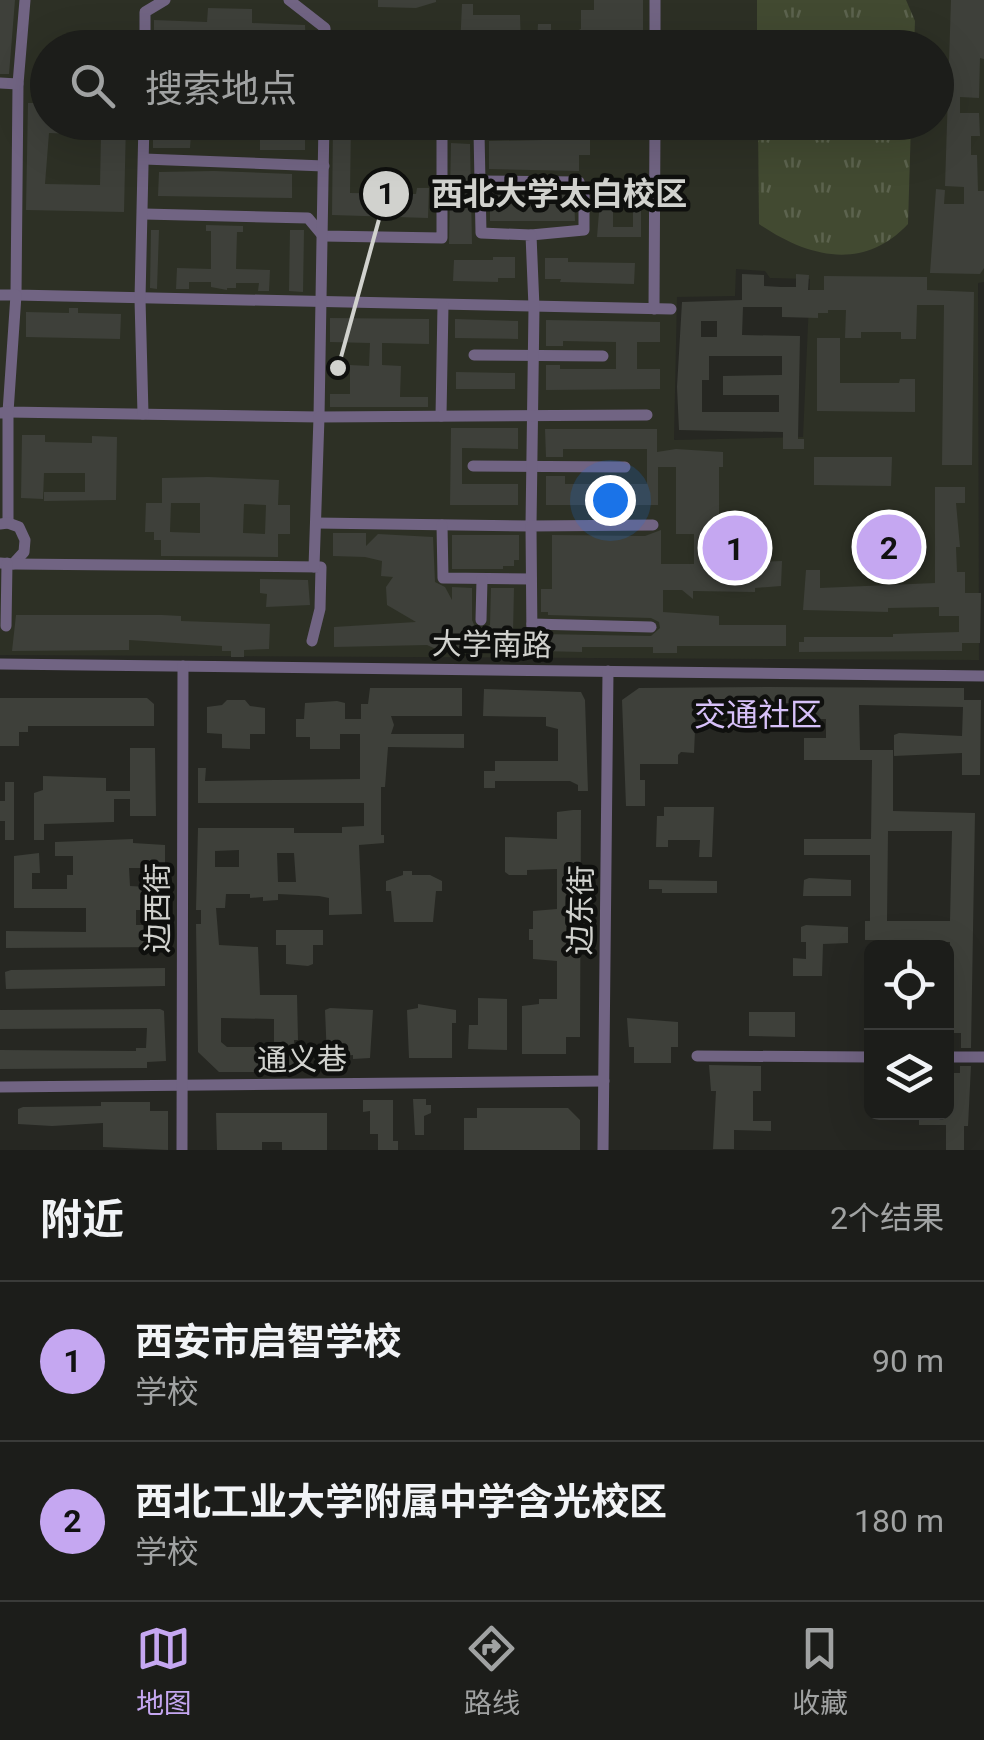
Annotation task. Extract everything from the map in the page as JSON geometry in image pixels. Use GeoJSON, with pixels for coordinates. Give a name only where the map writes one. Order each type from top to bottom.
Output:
{"type":"FeatureCollection","features":[{"type":"Feature","properties":{"kind":"street"},"geometry":{"type":"LineString","coordinates":[[6,626],[3,586],[7,563],[24,552],[25,540],[19,528],[4,524],[4,412],[16,295],[18,84],[25,0]]}},
{"type":"Feature","properties":{"kind":"street"},"geometry":{"type":"LineString","coordinates":[[145,30],[145,12],[164,0]]}},
{"type":"Feature","properties":{"kind":"street"},"geometry":{"type":"LineString","coordinates":[[288,0],[325,30]]}},
{"type":"Feature","properties":{"kind":"street"},"geometry":{"type":"LineString","coordinates":[[655,30],[656,0]]}},
{"type":"Feature","properties":{"kind":"street"},"geometry":{"type":"LineString","coordinates":[[0,84],[18,84]]}},
{"type":"Feature","properties":{"kind":"street"},"geometry":{"type":"LineString","coordinates":[[143,414],[140,299],[144,140]]}},
{"type":"Feature","properties":{"kind":"street"},"geometry":{"type":"LineString","coordinates":[[314,567],[324,140]]}},
{"type":"Feature","properties":{"kind":"street"},"geometry":{"type":"LineString","coordinates":[[144,214],[308,218],[323,236],[442,238],[442,140]]}},
{"type":"Feature","properties":{"kind":"street"},"geometry":{"type":"LineString","coordinates":[[478,181],[579,182],[584,196],[584,230],[531,236],[481,233],[478,181],[479,140]]}},
{"type":"Feature","properties":{"kind":"street"},"geometry":{"type":"LineString","coordinates":[[654,309],[655,140]]}},
{"type":"Feature","properties":{"kind":"street"},"geometry":{"type":"LineString","coordinates":[[144,159],[324,166]]}},
{"type":"Feature","properties":{"kind":"street"},"geometry":{"type":"LineString","coordinates":[[531,236],[532,640]]}},
{"type":"Feature","properties":{"kind":"street"},"geometry":{"type":"LineString","coordinates":[[0,295],[671,309]]}},
{"type":"Feature","properties":{"kind":"street"},"geometry":{"type":"LineString","coordinates":[[440,416],[442,305]]}},
{"type":"Feature","properties":{"kind":"street"},"geometry":{"type":"LineString","coordinates":[[474,355],[603,356]]}},
{"type":"Feature","properties":{"kind":"street"},"geometry":{"type":"LineString","coordinates":[[4,412],[320,417],[647,416]]}},
{"type":"Feature","properties":{"kind":"street"},"geometry":{"type":"LineString","coordinates":[[473,466],[625,467]]}},
{"type":"Feature","properties":{"kind":"street"},"geometry":{"type":"LineString","coordinates":[[316,523],[653,525]]}},
{"type":"Feature","properties":{"kind":"street"},"geometry":{"type":"LineString","coordinates":[[442,525],[443,578],[532,580]]}},
{"type":"Feature","properties":{"kind":"street"},"geometry":{"type":"LineString","coordinates":[[7,563],[321,568],[320,609],[312,642]]}},
{"type":"Feature","properties":{"kind":"street"},"geometry":{"type":"LineString","coordinates":[[481,620],[482,578]]}},
{"type":"Feature","properties":{"kind":"street"},"geometry":{"type":"LineString","coordinates":[[532,624],[652,626]]}},
{"type":"Feature","properties":{"kind":"street","name":"大学南路"},"geometry":{"type":"LineString","coordinates":[[0,664],[984,676]]}},
{"type":"Feature","properties":{"kind":"street","name":"边西街"},"geometry":{"type":"LineString","coordinates":[[182,1150],[183,666]]}},
{"type":"Feature","properties":{"kind":"street","name":"边东街"},"geometry":{"type":"LineString","coordinates":[[603,1150],[608,672]]}},
{"type":"Feature","properties":{"kind":"street"},"geometry":{"type":"LineString","coordinates":[[697,1056],[864,1056]]}},
{"type":"Feature","properties":{"kind":"street"},"geometry":{"type":"LineString","coordinates":[[954,1057],[984,1057]]}},
{"type":"Feature","properties":{"kind":"street","name":"通义巷"},"geometry":{"type":"LineString","coordinates":[[0,1087],[604,1081]]}},
{"type":"Feature","properties":{"kind":"shaded area"},"geometry":{"type":"Polygon","coordinates":[[[0,0],[984,0],[984,282],[978,283],[979,660],[0,655],[0,0]],[[736,269],[735,296],[677,297],[674,440],[803,437],[810,279],[770,278],[765,271],[736,269]]]}},
{"type":"Feature","properties":{"kind":"green space"},"geometry":{"type":"Polygon","coordinates":[[[757,0],[906,0],[915,21],[915,30],[757,30],[757,0]]]}},
{"type":"Feature","properties":{"kind":"green space"},"geometry":{"type":"Polygon","coordinates":[[[758,140],[910,140],[908,224],[891,239],[854,254],[835,254],[796,245],[759,224],[758,140]]]}},
{"type":"Feature","properties":{"kind":"building"},"geometry":{"type":"Polygon","coordinates":[[[0,0],[15,0],[9,74],[0,74],[0,0]]]}},
{"type":"Feature","properties":{"kind":"building"},"geometry":{"type":"Polygon","coordinates":[[[378,0],[436,2],[416,8],[378,7],[378,0]]]}},
{"type":"Feature","properties":{"kind":"building"},"geometry":{"type":"Polygon","coordinates":[[[594,0],[643,0],[643,30],[578,30],[581,10],[594,10],[594,0]]]}},
{"type":"Feature","properties":{"kind":"building"},"geometry":{"type":"Polygon","coordinates":[[[951,0],[984,0],[984,59],[980,58],[979,98],[960,97],[960,113],[979,113],[980,136],[971,136],[971,155],[977,155],[978,191],[984,191],[984,268],[980,274],[930,273],[936,189],[945,190],[944,204],[964,204],[964,187],[945,186],[946,140],[954,140],[954,30],[950,30],[951,0]]]}},
{"type":"Feature","properties":{"kind":"building"},"geometry":{"type":"Polygon","coordinates":[[[462,4],[473,4],[473,15],[520,15],[520,30],[461,30],[462,4]]]}},
{"type":"Feature","properties":{"kind":"building"},"geometry":{"type":"Polygon","coordinates":[[[208,8],[252,9],[252,23],[305,25],[305,30],[154,30],[154,20],[207,22],[208,8]]]}},
{"type":"Feature","properties":{"kind":"building"},"geometry":{"type":"Polygon","coordinates":[[[538,24],[551,24],[551,30],[538,30],[538,24]]]}},
{"type":"Feature","properties":{"kind":"building"},"geometry":{"type":"Polygon","coordinates":[[[28,103],[30,140],[48,140],[45,184],[100,185],[101,140],[126,140],[124,212],[26,210],[28,103]]]}},
{"type":"Feature","properties":{"kind":"building"},"geometry":{"type":"Polygon","coordinates":[[[153,140],[191,140],[190,148],[153,148],[153,140]]]}},
{"type":"Feature","properties":{"kind":"building"},"geometry":{"type":"Polygon","coordinates":[[[260,140],[305,140],[305,150],[260,150],[260,140]]]}},
{"type":"Feature","properties":{"kind":"building"},"geometry":{"type":"Polygon","coordinates":[[[333,140],[351,140],[350,193],[416,194],[417,188],[429,188],[428,218],[332,215],[333,140]]]}},
{"type":"Feature","properties":{"kind":"building"},"geometry":{"type":"Polygon","coordinates":[[[590,140],[590,155],[579,155],[579,171],[489,169],[489,141],[590,140]]]}},
{"type":"Feature","properties":{"kind":"building"},"geometry":{"type":"Polygon","coordinates":[[[451,143],[470,144],[472,244],[449,244],[451,143]]]}},
{"type":"Feature","properties":{"kind":"building"},"geometry":{"type":"Polygon","coordinates":[[[159,172],[292,174],[292,198],[158,196],[159,172]]]}},
{"type":"Feature","properties":{"kind":"building"},"geometry":{"type":"Polygon","coordinates":[[[490,193],[574,195],[575,221],[490,221],[490,193]]]}},
{"type":"Feature","properties":{"kind":"building"},"geometry":{"type":"Polygon","coordinates":[[[641,199],[641,237],[597,237],[600,200],[641,199]],[[613,207],[613,227],[633,227],[633,207],[613,207]]]}},
{"type":"Feature","properties":{"kind":"building"},"geometry":{"type":"Polygon","coordinates":[[[206,225],[243,226],[243,232],[237,232],[236,269],[270,270],[269,291],[258,291],[259,283],[236,283],[236,288],[227,290],[211,287],[211,282],[189,282],[189,289],[176,289],[177,268],[211,269],[211,231],[206,231],[206,225]]]}},
{"type":"Feature","properties":{"kind":"building"},"geometry":{"type":"Polygon","coordinates":[[[151,230],[159,230],[157,289],[150,288],[151,230]]]}},
{"type":"Feature","properties":{"kind":"building"},"geometry":{"type":"Polygon","coordinates":[[[290,230],[304,230],[303,292],[289,291],[290,230]]]}},
{"type":"Feature","properties":{"kind":"building"},"geometry":{"type":"Polygon","coordinates":[[[515,257],[515,278],[498,278],[498,282],[453,281],[454,260],[515,257]]]}},
{"type":"Feature","properties":{"kind":"building"},"geometry":{"type":"Polygon","coordinates":[[[545,258],[635,263],[634,284],[545,279],[545,258]]]}},
{"type":"Feature","properties":{"kind":"building"},"geometry":{"type":"Polygon","coordinates":[[[742,274],[764,275],[764,286],[781,287],[796,287],[796,274],[809,275],[808,290],[824,290],[824,276],[927,277],[927,290],[974,292],[972,465],[942,465],[944,305],[917,305],[916,339],[901,339],[901,332],[861,332],[861,338],[845,338],[846,310],[828,310],[818,313],[818,318],[782,317],[782,307],[743,307],[742,335],[800,336],[798,439],[804,439],[804,449],[783,449],[783,432],[679,430],[677,387],[682,302],[742,300],[742,274]],[[701,321],[701,337],[717,337],[717,321],[701,321]],[[709,356],[709,380],[702,380],[702,412],[779,412],[779,395],[723,395],[723,376],[782,375],[782,356],[709,356]]]}},
{"type":"Feature","properties":{"kind":"building"},"geometry":{"type":"Polygon","coordinates":[[[69,308],[78,308],[78,313],[121,314],[120,339],[26,337],[26,312],[69,313],[69,308]]]}},
{"type":"Feature","properties":{"kind":"building"},"geometry":{"type":"Polygon","coordinates":[[[330,318],[429,319],[429,344],[382,343],[382,365],[401,366],[400,397],[428,397],[428,407],[330,407],[330,394],[350,394],[350,365],[369,366],[370,343],[330,342],[330,318]]]}},
{"type":"Feature","properties":{"kind":"building"},"geometry":{"type":"Polygon","coordinates":[[[455,319],[518,321],[518,339],[455,338],[455,319]]]}},
{"type":"Feature","properties":{"kind":"building"},"geometry":{"type":"Polygon","coordinates":[[[546,320],[660,322],[660,342],[637,342],[637,369],[660,369],[660,389],[546,390],[546,365],[560,365],[560,369],[616,369],[616,342],[563,341],[563,346],[546,346],[546,320]]]}},
{"type":"Feature","properties":{"kind":"building"},"geometry":{"type":"Polygon","coordinates":[[[817,338],[840,338],[840,383],[899,383],[900,379],[915,379],[915,412],[817,411],[817,338]]]}},
{"type":"Feature","properties":{"kind":"building"},"geometry":{"type":"Polygon","coordinates":[[[456,372],[515,373],[515,389],[456,389],[456,372]]]}},
{"type":"Feature","properties":{"kind":"building"},"geometry":{"type":"Polygon","coordinates":[[[451,428],[518,428],[518,449],[462,448],[462,484],[518,484],[518,505],[450,505],[451,428]]]}},
{"type":"Feature","properties":{"kind":"building"},"geometry":{"type":"Polygon","coordinates":[[[545,429],[657,429],[657,452],[723,452],[723,467],[719,467],[719,514],[726,514],[726,534],[709,534],[708,564],[782,561],[781,586],[755,588],[755,592],[693,591],[693,599],[682,590],[663,590],[663,612],[719,616],[719,625],[786,625],[786,646],[677,646],[677,653],[653,653],[653,647],[541,651],[541,634],[651,636],[660,628],[659,622],[651,618],[541,612],[541,589],[552,589],[552,535],[645,536],[661,530],[661,564],[694,564],[694,534],[676,534],[676,467],[658,467],[658,505],[546,505],[546,476],[565,476],[565,484],[647,484],[647,449],[563,449],[563,457],[546,457],[545,429]]]}},
{"type":"Feature","properties":{"kind":"building"},"geometry":{"type":"Polygon","coordinates":[[[22,435],[45,435],[45,442],[92,443],[92,436],[117,437],[116,500],[44,501],[44,492],[85,492],[85,473],[44,473],[43,499],[21,498],[22,435]]]}},
{"type":"Feature","properties":{"kind":"building"},"geometry":{"type":"Polygon","coordinates":[[[814,457],[892,457],[891,486],[814,485],[814,457]]]}},
{"type":"Feature","properties":{"kind":"building"},"geometry":{"type":"Polygon","coordinates":[[[162,478],[279,480],[278,505],[290,505],[290,534],[278,534],[278,557],[161,556],[161,540],[154,540],[154,532],[145,532],[146,503],[162,503],[162,478]],[[171,503],[170,532],[200,533],[200,503],[171,503]],[[244,504],[243,533],[265,534],[266,505],[244,504]]]}},
{"type":"Feature","properties":{"kind":"building"},"geometry":{"type":"Polygon","coordinates":[[[935,487],[965,487],[965,503],[956,503],[960,547],[956,547],[957,572],[965,572],[965,593],[981,593],[980,643],[962,643],[962,651],[799,652],[799,642],[804,642],[804,637],[959,632],[959,616],[939,616],[939,607],[888,608],[888,612],[803,610],[806,570],[820,570],[820,588],[935,583],[935,487]]]}},
{"type":"Feature","properties":{"kind":"building"},"geometry":{"type":"Polygon","coordinates":[[[333,533],[366,533],[366,546],[378,534],[433,537],[435,582],[445,587],[452,600],[452,587],[472,588],[475,627],[490,625],[491,588],[514,588],[513,633],[521,633],[521,651],[438,650],[427,645],[334,647],[334,627],[416,622],[387,605],[386,587],[393,577],[381,576],[382,561],[333,556],[333,533]]]}},
{"type":"Feature","properties":{"kind":"building"},"geometry":{"type":"Polygon","coordinates":[[[452,535],[519,535],[519,560],[503,569],[452,569],[452,535]]]}},
{"type":"Feature","properties":{"kind":"building"},"geometry":{"type":"Polygon","coordinates":[[[260,579],[308,580],[310,605],[266,607],[267,594],[260,593],[260,579]]]}},
{"type":"Feature","properties":{"kind":"building"},"geometry":{"type":"Polygon","coordinates":[[[16,615],[162,615],[181,616],[181,621],[270,624],[269,649],[244,650],[244,657],[231,657],[231,651],[222,651],[222,646],[129,640],[129,650],[12,651],[16,615]]]}},
{"type":"Feature","properties":{"kind":"building"},"geometry":{"type":"Polygon","coordinates":[[[771,687],[964,688],[964,700],[981,700],[980,775],[962,775],[962,753],[894,756],[894,735],[899,733],[962,736],[963,707],[859,705],[860,750],[893,750],[893,811],[975,813],[971,1048],[961,1048],[961,1033],[954,1033],[954,940],[865,940],[865,921],[870,921],[870,855],[804,855],[804,839],[871,839],[872,760],[804,760],[804,738],[826,738],[826,719],[801,719],[802,703],[725,698],[725,708],[696,708],[694,753],[681,752],[678,764],[640,764],[640,780],[645,780],[645,806],[626,806],[622,700],[639,688],[771,687]],[[888,831],[887,921],[950,921],[952,831],[888,831]]]}},
{"type":"Feature","properties":{"kind":"building"},"geometry":{"type":"Polygon","coordinates":[[[370,688],[462,688],[462,716],[391,716],[391,734],[464,734],[464,748],[388,747],[385,787],[381,787],[384,843],[359,845],[362,914],[329,915],[329,898],[319,896],[278,894],[278,900],[263,901],[263,897],[250,898],[250,894],[226,894],[225,908],[216,908],[219,945],[258,947],[260,995],[297,995],[298,1040],[294,1040],[295,1072],[219,1072],[198,1052],[198,828],[294,828],[294,833],[342,833],[342,827],[364,826],[364,803],[198,803],[198,768],[206,768],[205,781],[360,779],[360,734],[340,734],[340,749],[310,749],[310,737],[296,737],[296,719],[304,719],[305,703],[345,703],[345,719],[361,719],[361,704],[368,704],[370,688]],[[239,850],[215,851],[215,867],[239,867],[239,850]],[[277,853],[278,882],[296,882],[294,853],[277,853]],[[221,1018],[221,1042],[227,1047],[274,1047],[274,1019],[221,1018]]]}},
{"type":"Feature","properties":{"kind":"building"},"geometry":{"type":"Polygon","coordinates":[[[484,689],[581,692],[585,700],[588,791],[578,791],[578,785],[570,781],[495,781],[495,788],[484,788],[484,771],[495,771],[495,761],[558,761],[558,729],[546,726],[546,717],[483,716],[484,689]]]}},
{"type":"Feature","properties":{"kind":"building"},"geometry":{"type":"Polygon","coordinates":[[[0,698],[147,698],[154,704],[154,726],[28,726],[28,732],[19,732],[19,746],[0,746],[0,698]]]}},
{"type":"Feature","properties":{"kind":"building"},"geometry":{"type":"Polygon","coordinates":[[[227,700],[245,700],[250,706],[265,708],[265,734],[250,734],[250,749],[222,748],[222,734],[207,733],[207,707],[222,705],[227,700]]]}},
{"type":"Feature","properties":{"kind":"building"},"geometry":{"type":"Polygon","coordinates":[[[130,748],[155,748],[156,816],[130,816],[130,799],[114,799],[114,822],[44,824],[44,840],[34,840],[34,793],[43,790],[43,776],[106,778],[106,791],[130,791],[130,748]]]}},
{"type":"Feature","properties":{"kind":"building"},"geometry":{"type":"Polygon","coordinates":[[[5,782],[14,782],[14,840],[5,840],[5,821],[0,821],[5,782]]]}},
{"type":"Feature","properties":{"kind":"building"},"geometry":{"type":"Polygon","coordinates":[[[664,807],[714,807],[712,857],[699,857],[700,840],[668,840],[668,847],[656,847],[657,816],[664,816],[664,807]]]}},
{"type":"Feature","properties":{"kind":"building"},"geometry":{"type":"Polygon","coordinates":[[[581,810],[580,1037],[566,1037],[566,1054],[522,1054],[522,1006],[539,1004],[539,999],[557,999],[557,961],[533,959],[529,929],[533,929],[533,911],[557,909],[557,869],[509,875],[505,872],[505,837],[557,839],[557,812],[581,810]]]}},
{"type":"Feature","properties":{"kind":"building"},"geometry":{"type":"Polygon","coordinates":[[[133,839],[133,843],[165,845],[165,868],[129,868],[130,886],[164,888],[164,910],[156,910],[155,905],[140,905],[136,925],[164,925],[165,947],[6,948],[6,931],[86,932],[86,908],[14,908],[14,856],[39,853],[40,873],[32,873],[32,889],[67,889],[67,875],[73,875],[73,856],[55,856],[55,842],[133,839]]]}},
{"type":"Feature","properties":{"kind":"building"},"geometry":{"type":"Polygon","coordinates":[[[403,871],[442,881],[442,891],[436,891],[433,922],[394,922],[386,881],[403,875],[403,871]]]}},
{"type":"Feature","properties":{"kind":"building"},"geometry":{"type":"Polygon","coordinates":[[[649,880],[717,881],[717,893],[662,893],[662,889],[649,889],[649,880]]]}},
{"type":"Feature","properties":{"kind":"building"},"geometry":{"type":"Polygon","coordinates":[[[804,880],[851,880],[851,896],[803,896],[804,880]]]}},
{"type":"Feature","properties":{"kind":"building"},"geometry":{"type":"Polygon","coordinates":[[[801,927],[848,927],[848,943],[823,944],[822,976],[793,976],[793,958],[806,959],[801,927]]]}},
{"type":"Feature","properties":{"kind":"building"},"geometry":{"type":"Polygon","coordinates":[[[276,930],[323,930],[323,945],[313,945],[313,964],[286,964],[286,945],[276,945],[276,930]]]}},
{"type":"Feature","properties":{"kind":"building"},"geometry":{"type":"Polygon","coordinates":[[[165,968],[165,986],[6,989],[5,972],[11,970],[165,968]]]}},
{"type":"Feature","properties":{"kind":"building"},"geometry":{"type":"Polygon","coordinates":[[[478,998],[507,999],[507,1050],[468,1049],[469,1025],[478,1025],[478,998]]]}},
{"type":"Feature","properties":{"kind":"building"},"geometry":{"type":"Polygon","coordinates":[[[418,1004],[456,1010],[452,1058],[409,1058],[407,1010],[418,1008],[418,1004]]]}},
{"type":"Feature","properties":{"kind":"building"},"geometry":{"type":"Polygon","coordinates":[[[0,1010],[164,1011],[166,1061],[147,1062],[147,1068],[0,1069],[0,1050],[136,1051],[146,1048],[147,1028],[0,1029],[0,1010]]]}},
{"type":"Feature","properties":{"kind":"building"},"geometry":{"type":"Polygon","coordinates":[[[325,1010],[373,1010],[370,1058],[327,1058],[325,1010]]]}},
{"type":"Feature","properties":{"kind":"building"},"geometry":{"type":"Polygon","coordinates":[[[749,1012],[795,1012],[795,1037],[749,1036],[749,1012]]]}},
{"type":"Feature","properties":{"kind":"building"},"geometry":{"type":"Polygon","coordinates":[[[627,1018],[678,1022],[678,1047],[671,1047],[671,1063],[634,1063],[627,1018]]]}},
{"type":"Feature","properties":{"kind":"building"},"geometry":{"type":"Polygon","coordinates":[[[709,1065],[761,1066],[761,1091],[753,1091],[753,1121],[771,1121],[771,1131],[734,1130],[734,1149],[713,1149],[716,1091],[711,1091],[709,1065]]]}},
{"type":"Feature","properties":{"kind":"building"},"geometry":{"type":"Polygon","coordinates":[[[960,1066],[971,1066],[964,1150],[946,1150],[946,1125],[919,1125],[919,1120],[954,1120],[954,1073],[960,1073],[960,1066]]]}},
{"type":"Feature","properties":{"kind":"building"},"geometry":{"type":"Polygon","coordinates":[[[413,1099],[426,1099],[426,1105],[431,1105],[431,1113],[424,1116],[424,1135],[415,1135],[413,1099]]]}},
{"type":"Feature","properties":{"kind":"building"},"geometry":{"type":"Polygon","coordinates":[[[363,1100],[393,1100],[393,1141],[398,1141],[398,1150],[378,1150],[378,1134],[370,1134],[370,1111],[363,1112],[363,1100]]]}},
{"type":"Feature","properties":{"kind":"building"},"geometry":{"type":"Polygon","coordinates":[[[101,1102],[150,1102],[150,1111],[168,1111],[168,1150],[103,1147],[103,1123],[18,1124],[18,1109],[23,1107],[101,1106],[101,1102]]]}},
{"type":"Feature","properties":{"kind":"building"},"geometry":{"type":"Polygon","coordinates":[[[477,1108],[568,1108],[580,1120],[580,1150],[464,1150],[464,1118],[477,1118],[477,1108]]]}},
{"type":"Feature","properties":{"kind":"building"},"geometry":{"type":"Polygon","coordinates":[[[216,1113],[327,1113],[327,1150],[282,1150],[282,1142],[262,1142],[262,1150],[217,1150],[216,1113]]]}},
{"type":"Feature","properties":{"kind":"place","name":"西北大学太白校区"},"geometry":{"type":"Point","coordinates":[338,368]}},
{"type":"Feature","properties":{"kind":"place","name":"西北工业大学附属中学含光校区"},"geometry":{"type":"Point","coordinates":[889,547]}},
{"type":"Feature","properties":{"kind":"place","name":"西安市启智学校"},"geometry":{"type":"Point","coordinates":[735,548]}},
{"type":"Feature","properties":{"kind":"district","name":"交通社区"},"geometry":{"type":"Point","coordinates":[758,715]}}]}
